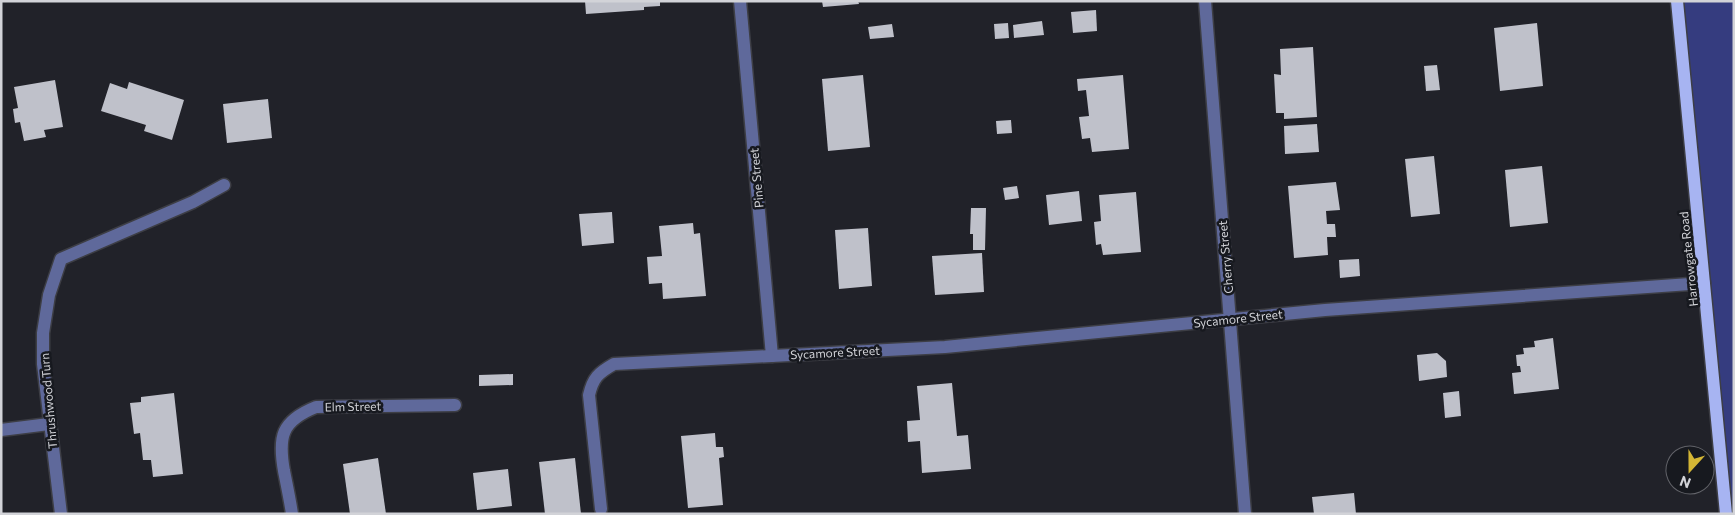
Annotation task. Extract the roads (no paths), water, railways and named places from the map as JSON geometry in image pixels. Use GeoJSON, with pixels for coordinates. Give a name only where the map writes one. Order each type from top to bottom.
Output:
{"type":"FeatureCollection","features":[{"type":"Feature","properties":{"kind":"main road","name":"Harrowgate Road"},"geometry":{"type":"LineString","coordinates":[[1677,1],[1726,514]]}},
{"type":"Feature","properties":{"kind":"street","name":"Pine Street"},"geometry":{"type":"LineString","coordinates":[[740,1],[772,356]]}},
{"type":"Feature","properties":{"kind":"street","name":"Cherry Street"},"geometry":{"type":"LineString","coordinates":[[1205,1],[1245,514]]}},
{"type":"Feature","properties":{"kind":"street","name":"Thrushwood Turn"},"geometry":{"type":"LineString","coordinates":[[61,514],[43,364],[43,333],[49,295],[61,259],[193,202],[224,185]]}},
{"type":"Feature","properties":{"kind":"street","name":"Sycamore Street"},"geometry":{"type":"LineString","coordinates":[[601,509],[589,395],[592,383],[600,372],[614,364],[945,347],[1325,310],[1704,283]]}},
{"type":"Feature","properties":{"kind":"street","name":"Elm Street"},"geometry":{"type":"LineString","coordinates":[[292,514],[280,449],[282,436],[288,424],[300,413],[316,407],[455,405]]}},
{"type":"Feature","properties":{"kind":"street"},"geometry":{"type":"LineString","coordinates":[[1,430],[49,424]]}}]}
